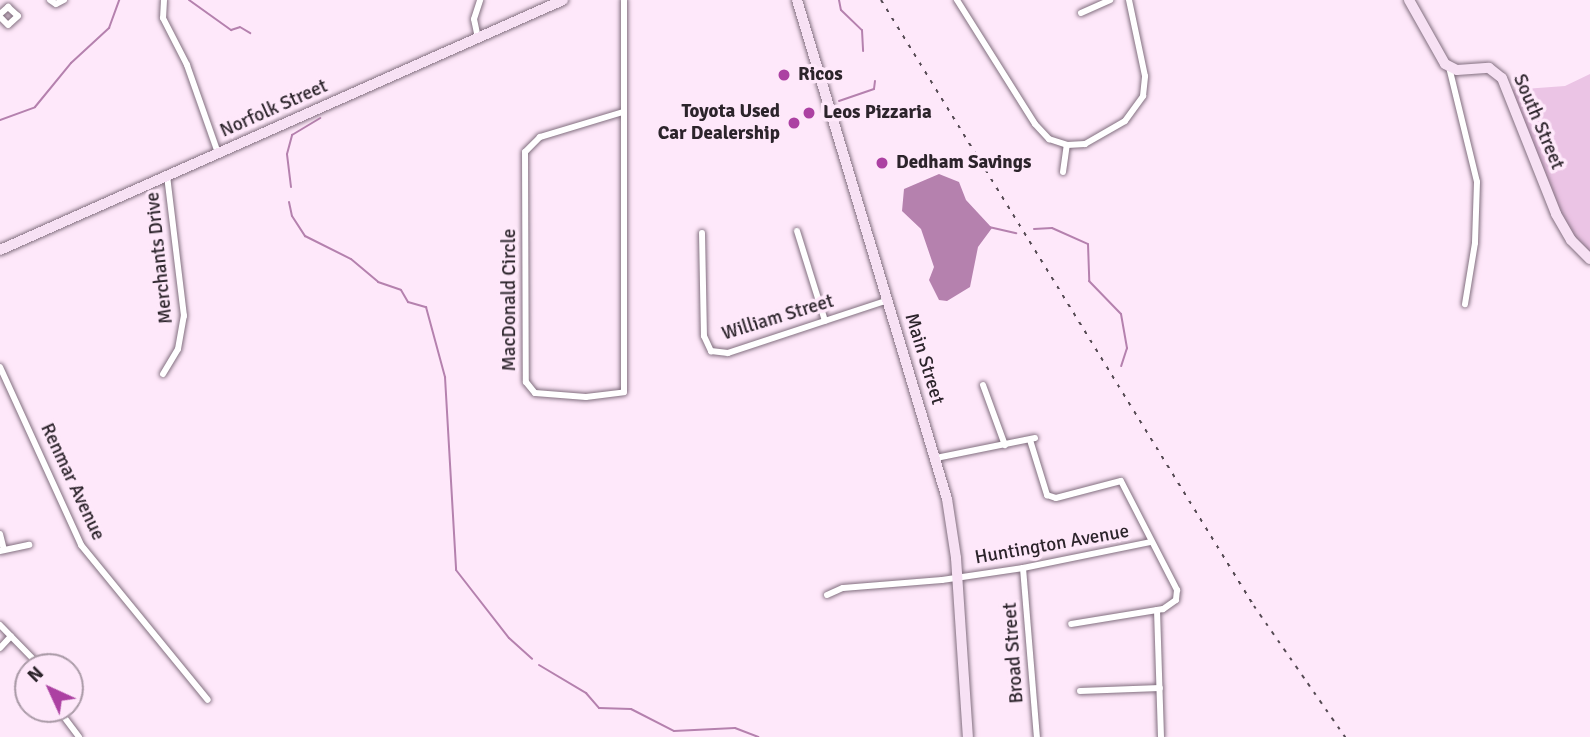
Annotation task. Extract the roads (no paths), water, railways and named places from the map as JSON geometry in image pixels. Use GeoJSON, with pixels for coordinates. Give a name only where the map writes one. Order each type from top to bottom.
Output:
{"type":"FeatureCollection","features":[{"type":"Feature","properties":{"kind":"main road","name":"Norfolk Street"},"geometry":{"type":"LineString","coordinates":[[0,250],[563,0]]}},
{"type":"Feature","properties":{"kind":"main road","name":"Main Street"},"geometry":{"type":"LineString","coordinates":[[797,0],[936,458],[958,578],[968,737]]}},
{"type":"Feature","properties":{"kind":"main road"},"geometry":{"type":"LineString","coordinates":[[1409,0],[1449,67]]}},
{"type":"Feature","properties":{"kind":"main road","name":"South Street"},"geometry":{"type":"LineString","coordinates":[[1449,67],[1485,67],[1502,78],[1559,220],[1590,259]]}},
{"type":"Feature","properties":{"kind":"street"},"geometry":{"type":"LineString","coordinates":[[50,0],[56,4],[64,0]]}},
{"type":"Feature","properties":{"kind":"street"},"geometry":{"type":"LineString","coordinates":[[164,0],[163,18],[187,65],[218,153]]}},
{"type":"Feature","properties":{"kind":"street"},"geometry":{"type":"LineString","coordinates":[[478,38],[474,19],[480,0]]}},
{"type":"Feature","properties":{"kind":"street","name":"MacDonald Circle"},"geometry":{"type":"LineString","coordinates":[[623,112],[540,137],[525,152],[526,382],[535,393],[586,397],[624,392],[624,0]]}},
{"type":"Feature","properties":{"kind":"street"},"geometry":{"type":"LineString","coordinates":[[957,0],[1035,124],[1049,139],[1067,145],[1085,145],[1125,121],[1143,96],[1145,76],[1129,0]]}},
{"type":"Feature","properties":{"kind":"street"},"geometry":{"type":"LineString","coordinates":[[1081,13],[1110,0]]}},
{"type":"Feature","properties":{"kind":"street"},"geometry":{"type":"LineString","coordinates":[[12,4],[17,13],[14,23],[5,24],[0,16],[12,4]]}},
{"type":"Feature","properties":{"kind":"street"},"geometry":{"type":"LineString","coordinates":[[1449,67],[1477,182],[1475,243],[1465,304]]}},
{"type":"Feature","properties":{"kind":"street"},"geometry":{"type":"LineString","coordinates":[[1063,172],[1067,145]]}},
{"type":"Feature","properties":{"kind":"street","name":"Merchants Drive"},"geometry":{"type":"LineString","coordinates":[[163,374],[178,349],[184,316],[167,176]]}},
{"type":"Feature","properties":{"kind":"street"},"geometry":{"type":"LineString","coordinates":[[797,231],[825,321]]}},
{"type":"Feature","properties":{"kind":"street","name":"William Street"},"geometry":{"type":"LineString","coordinates":[[702,233],[704,336],[709,350],[728,353],[888,300]]}},
{"type":"Feature","properties":{"kind":"street","name":"Renmar Avenue"},"geometry":{"type":"LineString","coordinates":[[0,367],[81,545],[208,699]]}},
{"type":"Feature","properties":{"kind":"street"},"geometry":{"type":"LineString","coordinates":[[983,385],[1005,445]]}},
{"type":"Feature","properties":{"kind":"street"},"geometry":{"type":"LineString","coordinates":[[936,458],[1033,439],[1047,495],[1056,498],[1121,481],[1177,597],[1157,610],[1071,624]]}},
{"type":"Feature","properties":{"kind":"street"},"geometry":{"type":"LineString","coordinates":[[0,534],[2,551],[29,545]]}},
{"type":"Feature","properties":{"kind":"street","name":"Huntington Avenue"},"geometry":{"type":"LineString","coordinates":[[827,595],[843,588],[958,578],[1023,568],[1151,542]]}},
{"type":"Feature","properties":{"kind":"street","name":"Broad Street"},"geometry":{"type":"LineString","coordinates":[[1023,568],[1037,737]]}},
{"type":"Feature","properties":{"kind":"street"},"geometry":{"type":"LineString","coordinates":[[1157,610],[1161,737]]}},
{"type":"Feature","properties":{"kind":"street"},"geometry":{"type":"LineString","coordinates":[[0,625],[27,653]]}},
{"type":"Feature","properties":{"kind":"street"},"geometry":{"type":"LineString","coordinates":[[0,648],[11,636]]}},
{"type":"Feature","properties":{"kind":"street"},"geometry":{"type":"LineString","coordinates":[[1080,691],[1160,688]]}},
{"type":"Feature","properties":{"kind":"waterway"},"geometry":{"type":"LineString","coordinates":[[0,120],[35,107],[71,63],[109,28],[119,0]]}},
{"type":"Feature","properties":{"kind":"waterway"},"geometry":{"type":"LineString","coordinates":[[189,0],[231,30],[240,27],[250,33]]}},
{"type":"Feature","properties":{"kind":"waterway"},"geometry":{"type":"LineString","coordinates":[[839,0],[841,10],[862,30],[863,51]]}},
{"type":"Feature","properties":{"kind":"waterway"},"geometry":{"type":"LineString","coordinates":[[839,101],[874,89],[875,81]]}},
{"type":"Feature","properties":{"kind":"waterway"},"geometry":{"type":"LineString","coordinates":[[291,187],[287,154],[292,135],[320,118]]}},
{"type":"Feature","properties":{"kind":"waterway"},"geometry":{"type":"LineString","coordinates":[[289,202],[292,216],[305,236],[351,259],[378,282],[401,290],[408,302],[426,307],[445,377],[456,570],[509,638],[532,659]]}},
{"type":"Feature","properties":{"kind":"waterway"},"geometry":{"type":"LineString","coordinates":[[989,227],[1016,233]]}},
{"type":"Feature","properties":{"kind":"waterway"},"geometry":{"type":"LineString","coordinates":[[1034,229],[1052,228],[1088,244],[1089,281],[1121,314],[1127,348],[1121,366]]}},
{"type":"Feature","properties":{"kind":"waterway"},"geometry":{"type":"LineString","coordinates":[[539,665],[586,693],[599,708],[631,709],[674,731],[735,728],[758,737]]}},
{"type":"Feature","properties":{"kind":"railway"},"geometry":{"type":"LineString","coordinates":[[881,0],[1254,606],[1345,737]]}},
{"type":"Feature","properties":{"kind":"place","name":"Ricos"},"geometry":{"type":"Point","coordinates":[784,75]}},
{"type":"Feature","properties":{"kind":"place","name":"Leos Pizzaria"},"geometry":{"type":"Point","coordinates":[809,113]}},
{"type":"Feature","properties":{"kind":"place","name":"Toyota Used Car Dealership"},"geometry":{"type":"Point","coordinates":[794,123]}},
{"type":"Feature","properties":{"kind":"place","name":"Dedham Savings"},"geometry":{"type":"Point","coordinates":[882,163]}}]}
